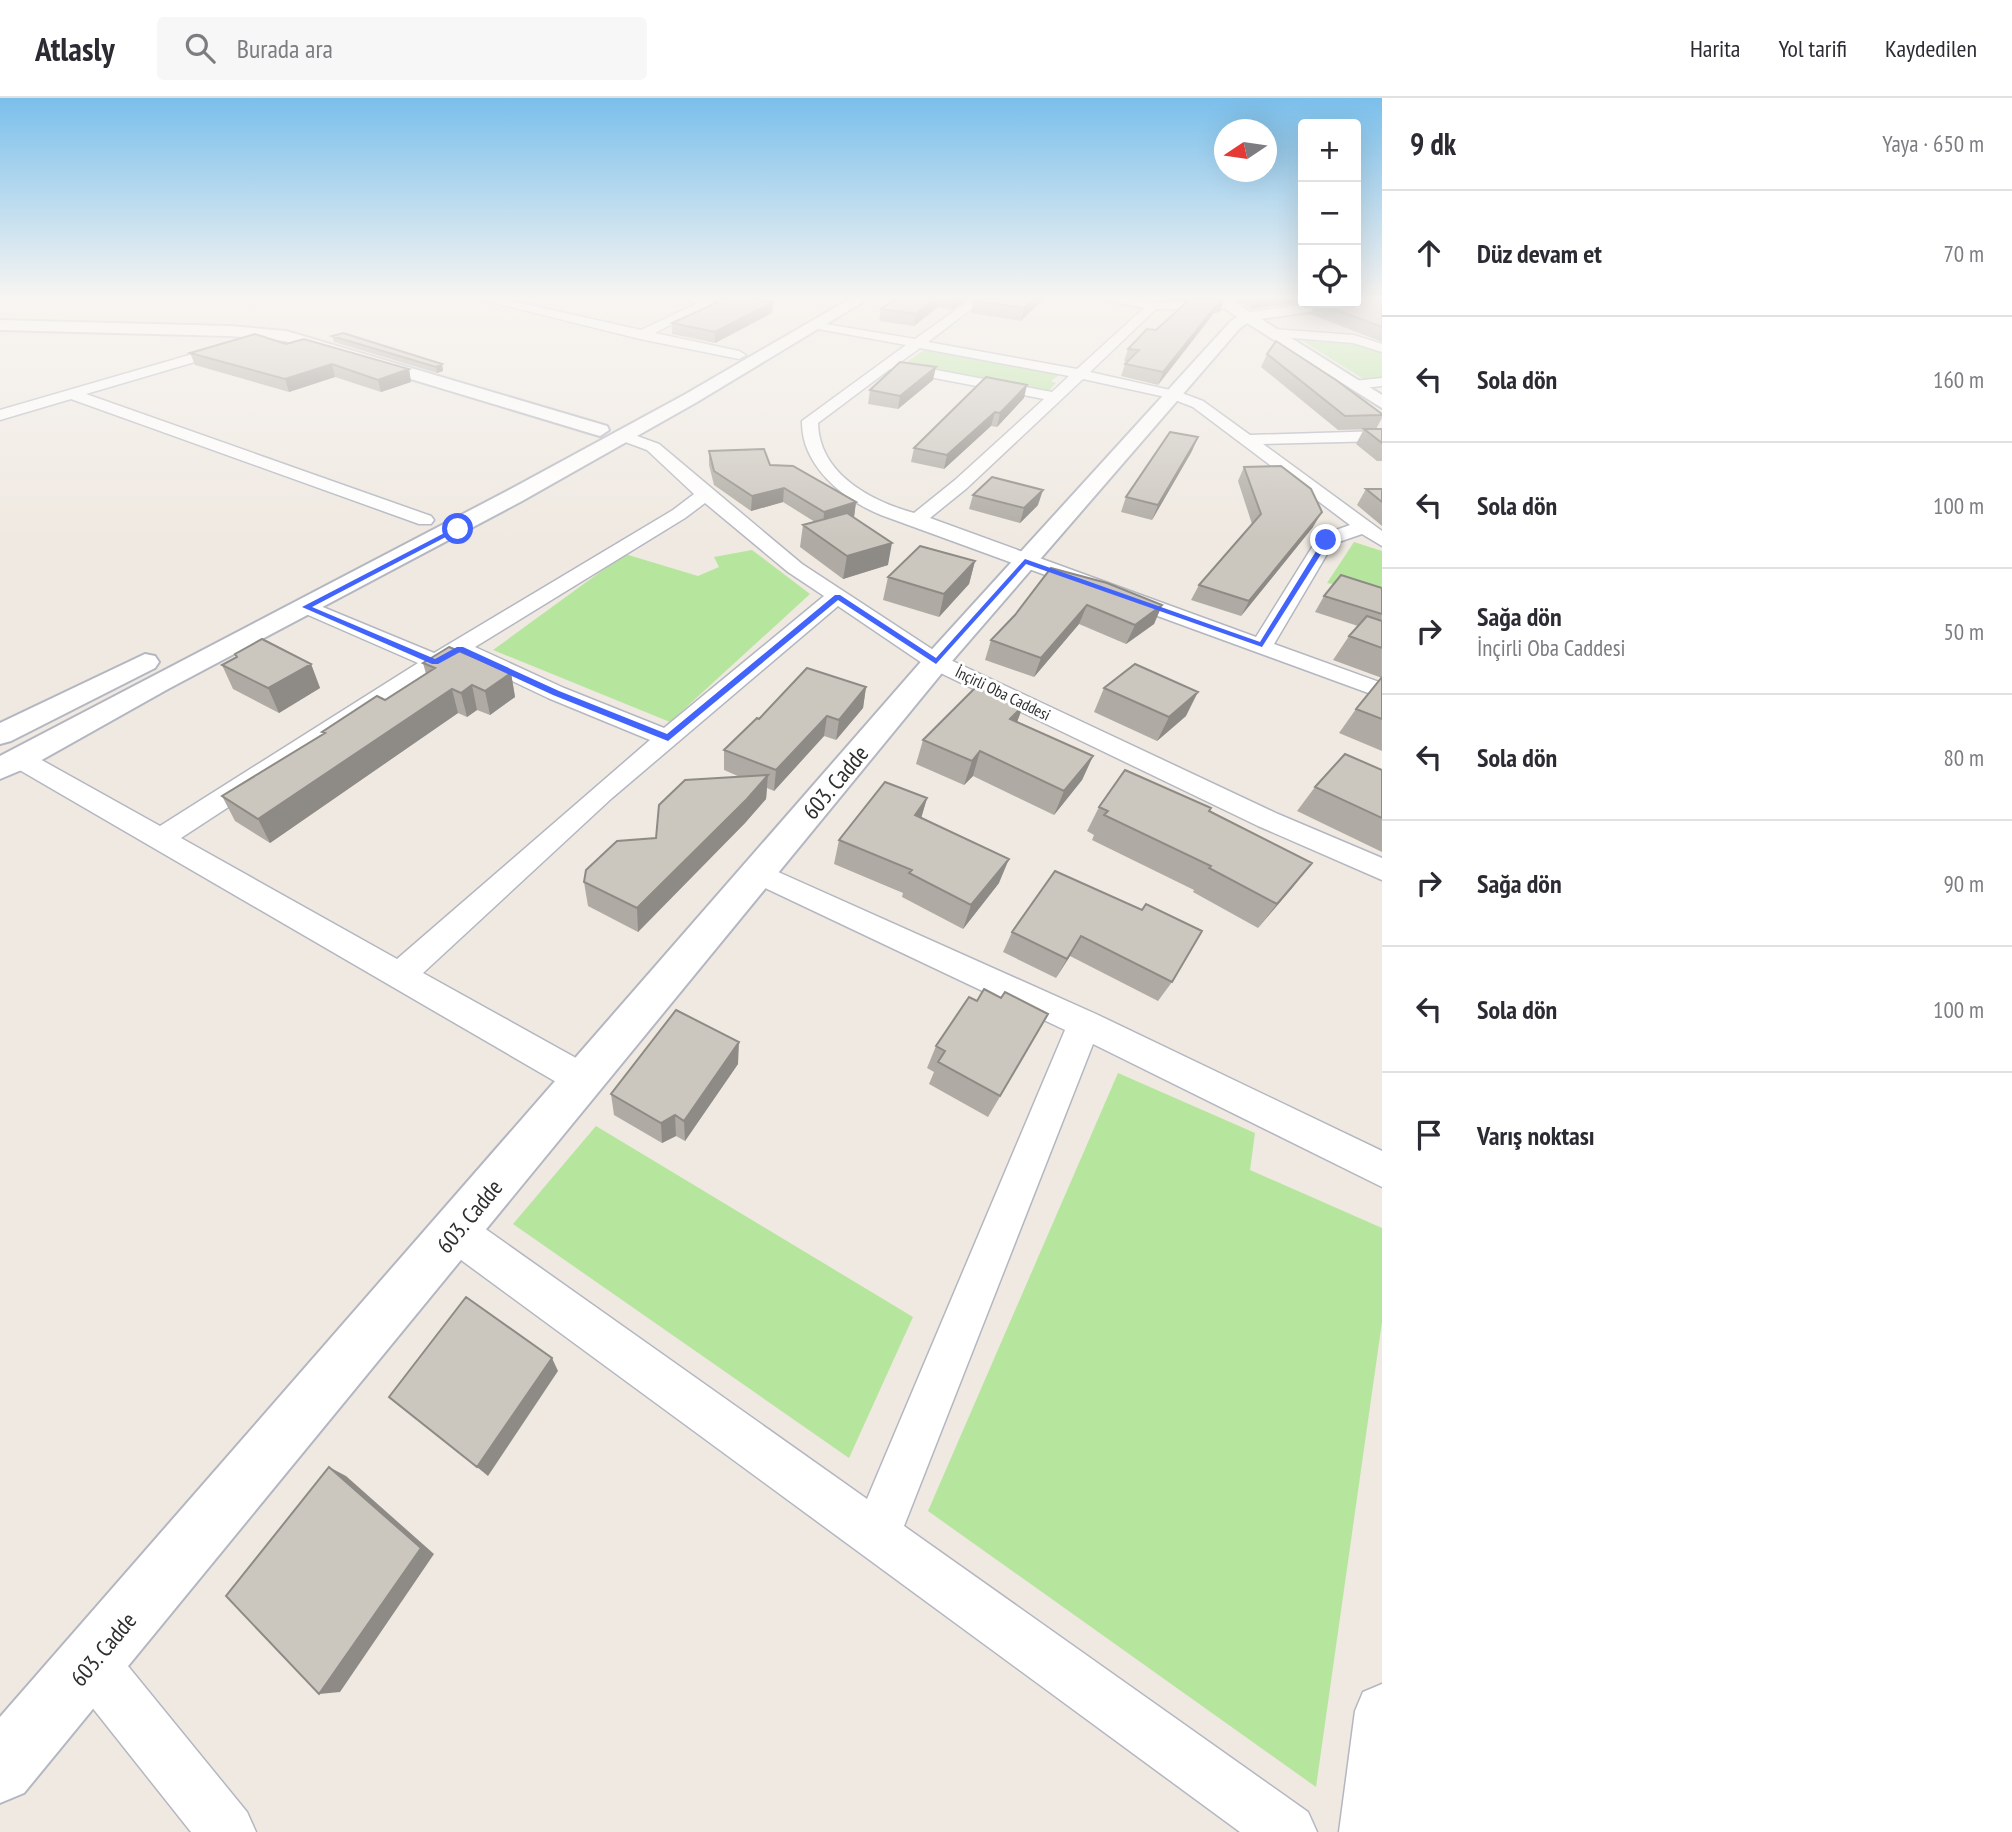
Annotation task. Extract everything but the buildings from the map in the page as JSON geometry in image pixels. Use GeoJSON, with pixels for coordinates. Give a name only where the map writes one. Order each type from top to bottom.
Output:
{"type":"FeatureCollection","features":[{"type":"Feature","properties":{"kind":"street"},"geometry":{"type":"LineString","coordinates":[[0,415],[126,378]]}},
{"type":"Feature","properties":{"kind":"street"},"geometry":{"type":"LineString","coordinates":[[429,378],[600,430]]}},
{"type":"Feature","properties":{"kind":"street"},"geometry":{"type":"LineString","coordinates":[[269,599],[697,378]]}},
{"type":"Feature","properties":{"kind":"street"},"geometry":{"type":"LineString","coordinates":[[10,764],[458,529],[727,378]]}},
{"type":"Feature","properties":{"kind":"street"},"geometry":{"type":"LineString","coordinates":[[871,378],[810,421],[809,434],[829,473],[849,492],[879,509],[917,520],[1382,691]]}},
{"type":"Feature","properties":{"kind":"street"},"geometry":{"type":"LineString","coordinates":[[955,378],[1053,397]]}},
{"type":"Feature","properties":{"kind":"street"},"geometry":{"type":"LineString","coordinates":[[917,520],[961,484],[1075,378]]}},
{"type":"Feature","properties":{"kind":"street"},"geometry":{"type":"LineString","coordinates":[[1098,378],[1174,395],[1198,404],[1382,540]]}},
{"type":"Feature","properties":{"kind":"street","name":"603. Cadde"},"geometry":{"type":"LineString","coordinates":[[0,1769],[456,1233],[582,1079],[936,662],[1189,378]]}},
{"type":"Feature","properties":{"kind":"street"},"geometry":{"type":"LineString","coordinates":[[1343,378],[1382,403]]}},
{"type":"Feature","properties":{"kind":"street"},"geometry":{"type":"LineString","coordinates":[[1354,385],[1382,382]]}},
{"type":"Feature","properties":{"kind":"street"},"geometry":{"type":"LineString","coordinates":[[71,394],[425,520]]}},
{"type":"Feature","properties":{"kind":"street"},"geometry":{"type":"LineString","coordinates":[[1248,440],[1382,436]]}},
{"type":"Feature","properties":{"kind":"street","name":"İnçirli Oba Caddesi"},"geometry":{"type":"LineString","coordinates":[[626,437],[653,447],[705,495],[795,568],[936,662],[1268,820],[1382,870]]}},
{"type":"Feature","properties":{"kind":"street"},"geometry":{"type":"LineString","coordinates":[[160,839],[435,663],[679,514],[705,495]]}},
{"type":"Feature","properties":{"kind":"street"},"geometry":{"type":"LineString","coordinates":[[1262,645],[1326,540],[1363,527]]}},
{"type":"Feature","properties":{"kind":"street"},"geometry":{"type":"LineString","coordinates":[[400,975],[603,792],[837,596]]}},
{"type":"Feature","properties":{"kind":"street"},"geometry":{"type":"LineString","coordinates":[[306,607],[435,663]]}},
{"type":"Feature","properties":{"kind":"street"},"geometry":{"type":"LineString","coordinates":[[460,648],[556,693],[668,738]]}},
{"type":"Feature","properties":{"kind":"street"},"geometry":{"type":"LineString","coordinates":[[0,735],[171,649]]}},
{"type":"Feature","properties":{"kind":"street"},"geometry":{"type":"LineString","coordinates":[[10,764],[160,839],[582,1079]]}},
{"type":"Feature","properties":{"kind":"street"},"geometry":{"type":"LineString","coordinates":[[758,873],[1084,1024],[1382,1170]]}},
{"type":"Feature","properties":{"kind":"street"},"geometry":{"type":"LineString","coordinates":[[876,1535],[1084,1024]]}},
{"type":"Feature","properties":{"kind":"street"},"geometry":{"type":"LineString","coordinates":[[456,1233],[1288,1832]]}},
{"type":"Feature","properties":{"kind":"street"},"geometry":{"type":"LineString","coordinates":[[91,1663],[227,1832]]}},
{"type":"Feature","properties":{"kind":"street"},"geometry":{"type":"LineString","coordinates":[[1368,1832],[1382,1711]]}},
{"type":"Feature","properties":{"kind":"green space"},"geometry":{"type":"Polygon","coordinates":[[[972,378],[1055,378],[1051,381],[1056,383],[1048,392],[972,378]]]}},
{"type":"Feature","properties":{"kind":"green space"},"geometry":{"type":"Polygon","coordinates":[[[1354,542],[1382,551],[1382,594],[1327,583],[1354,542]]]}},
{"type":"Feature","properties":{"kind":"green space"},"geometry":{"type":"Polygon","coordinates":[[[752,550],[810,594],[670,722],[493,650],[625,554],[698,576],[719,567],[714,557],[752,550]]]}},
{"type":"Feature","properties":{"kind":"green space"},"geometry":{"type":"Polygon","coordinates":[[[1118,1073],[1255,1133],[1250,1170],[1382,1228],[1382,1322],[1316,1787],[928,1511],[1118,1073]]]}},
{"type":"Feature","properties":{"kind":"green space"},"geometry":{"type":"Polygon","coordinates":[[[596,1126],[913,1317],[849,1458],[513,1224],[596,1126]]]}},
{"type":"Feature","properties":{"kind":"route"},"geometry":{"type":"LineString","coordinates":[[458,529],[306,607],[435,663],[460,648],[556,693],[668,738],[837,596],[936,662],[1025,561],[1262,645],[1326,540]]}}]}
